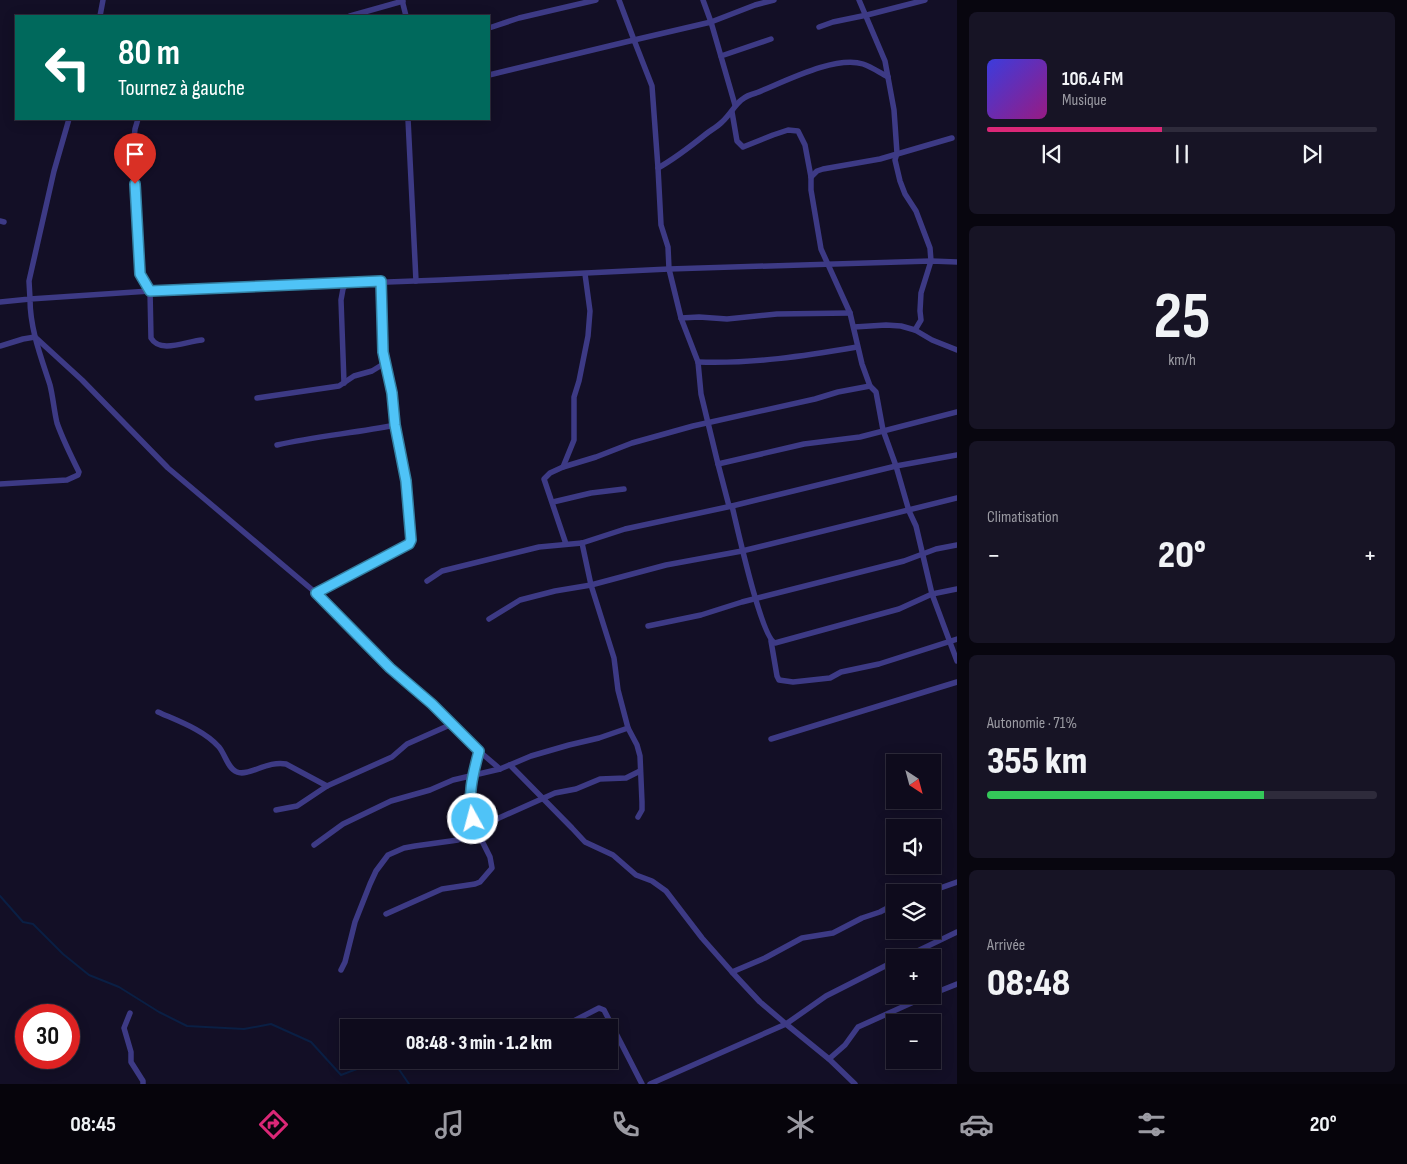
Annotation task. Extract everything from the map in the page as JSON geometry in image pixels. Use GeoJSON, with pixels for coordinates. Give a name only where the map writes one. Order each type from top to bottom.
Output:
{"type":"FeatureCollection","features":[{"type":"Feature","properties":{"kind":"street"},"geometry":{"type":"LineString","coordinates":[[100,15],[103,0]]}},
{"type":"Feature","properties":{"kind":"street"},"geometry":{"type":"LineString","coordinates":[[490,28],[519,18],[596,0]]}},
{"type":"Feature","properties":{"kind":"street"},"geometry":{"type":"LineString","coordinates":[[619,0],[652,86],[660,225],[668,247],[669,269],[681,318],[698,362],[701,394],[718,464],[756,599],[771,641],[779,680],[793,682],[830,678],[841,672],[879,664],[957,639]]}},
{"type":"Feature","properties":{"kind":"street"},"geometry":{"type":"LineString","coordinates":[[703,0],[735,105]]}},
{"type":"Feature","properties":{"kind":"street"},"geometry":{"type":"LineString","coordinates":[[490,75],[711,22],[755,4],[774,0]]}},
{"type":"Feature","properties":{"kind":"street"},"geometry":{"type":"LineString","coordinates":[[860,0],[885,61],[894,110],[897,153],[894,160],[905,194],[920,220],[930,248],[931,261],[921,293],[921,320],[915,330]]}},
{"type":"Feature","properties":{"kind":"street"},"geometry":{"type":"LineString","coordinates":[[819,27],[925,0]]}},
{"type":"Feature","properties":{"kind":"street"},"geometry":{"type":"LineString","coordinates":[[353,15],[402,1],[406,15]]}},
{"type":"Feature","properties":{"kind":"street"},"geometry":{"type":"LineString","coordinates":[[721,56],[771,39]]}},
{"type":"Feature","properties":{"kind":"street"},"geometry":{"type":"LineString","coordinates":[[658,168],[672,160],[716,127],[746,95],[836,63],[851,62],[864,64],[888,77]]}},
{"type":"Feature","properties":{"kind":"street"},"geometry":{"type":"LineString","coordinates":[[732,112],[737,141],[742,147],[788,130],[798,131],[805,145],[820,249],[850,313],[857,347],[870,386],[876,392],[883,430],[896,466],[908,511],[916,526],[932,594],[957,660]]}},
{"type":"Feature","properties":{"kind":"street"},"geometry":{"type":"LineString","coordinates":[[0,484],[67,480],[78,475],[79,472],[57,421],[50,386],[35,337],[30,313],[29,281],[54,171],[69,120]]}},
{"type":"Feature","properties":{"kind":"street"},"geometry":{"type":"LineString","coordinates":[[138,120],[133,150],[139,268],[141,277],[150,291],[151,338],[160,345],[202,340]]}},
{"type":"Feature","properties":{"kind":"street"},"geometry":{"type":"LineString","coordinates":[[408,120],[416,280]]}},
{"type":"Feature","properties":{"kind":"street"},"geometry":{"type":"LineString","coordinates":[[811,177],[816,171],[823,168],[880,159],[952,138]]}},
{"type":"Feature","properties":{"kind":"street"},"geometry":{"type":"LineString","coordinates":[[0,302],[150,291],[348,282],[585,274],[669,269],[931,261],[957,262]]}},
{"type":"Feature","properties":{"kind":"street"},"geometry":{"type":"LineString","coordinates":[[563,467],[574,440],[574,397],[588,336],[590,311],[585,274]]}},
{"type":"Feature","properties":{"kind":"street"},"geometry":{"type":"LineString","coordinates":[[316,593],[409,544],[411,540],[406,481],[395,425],[392,393],[383,352],[381,281]]}},
{"type":"Feature","properties":{"kind":"street"},"geometry":{"type":"LineString","coordinates":[[344,383],[341,300],[348,282]]}},
{"type":"Feature","properties":{"kind":"street"},"geometry":{"type":"LineString","coordinates":[[681,318],[850,313]]}},
{"type":"Feature","properties":{"kind":"street"},"geometry":{"type":"LineString","coordinates":[[854,327],[901,326],[915,330],[932,340],[957,350]]}},
{"type":"Feature","properties":{"kind":"street"},"geometry":{"type":"LineString","coordinates":[[0,346],[35,337]]}},
{"type":"Feature","properties":{"kind":"street"},"geometry":{"type":"LineString","coordinates":[[35,337],[82,380],[168,468],[316,593],[390,668],[432,704],[500,769]]}},
{"type":"Feature","properties":{"kind":"street"},"geometry":{"type":"LineString","coordinates":[[698,362],[730,363],[790,358],[857,347]]}},
{"type":"Feature","properties":{"kind":"street"},"geometry":{"type":"LineString","coordinates":[[257,398],[330,389],[354,376],[372,371],[385,363]]}},
{"type":"Feature","properties":{"kind":"street"},"geometry":{"type":"LineString","coordinates":[[566,544],[544,479],[563,467],[632,444],[708,422],[870,386]]}},
{"type":"Feature","properties":{"kind":"street"},"geometry":{"type":"LineString","coordinates":[[718,464],[804,444],[860,437],[957,412]]}},
{"type":"Feature","properties":{"kind":"street"},"geometry":{"type":"LineString","coordinates":[[277,445],[307,438],[347,434],[395,425]]}},
{"type":"Feature","properties":{"kind":"street"},"geometry":{"type":"LineString","coordinates":[[427,581],[442,571],[539,547],[582,543],[625,529],[896,466],[957,455]]}},
{"type":"Feature","properties":{"kind":"street"},"geometry":{"type":"LineString","coordinates":[[553,502],[591,493],[624,489]]}},
{"type":"Feature","properties":{"kind":"street"},"geometry":{"type":"LineString","coordinates":[[489,619],[520,600],[555,591],[591,585],[666,565],[742,550],[957,498]]}},
{"type":"Feature","properties":{"kind":"street"},"geometry":{"type":"LineString","coordinates":[[582,543],[591,585],[614,658],[618,690],[628,728],[637,745],[640,756],[642,810],[638,817]]}},
{"type":"Feature","properties":{"kind":"street"},"geometry":{"type":"LineString","coordinates":[[648,626],[701,615],[957,545]]}},
{"type":"Feature","properties":{"kind":"street"},"geometry":{"type":"LineString","coordinates":[[771,641],[774,642],[899,609],[932,594],[957,589]]}},
{"type":"Feature","properties":{"kind":"street"},"geometry":{"type":"LineString","coordinates":[[771,739],[957,682]]}},
{"type":"Feature","properties":{"kind":"street"},"geometry":{"type":"LineString","coordinates":[[158,712],[207,737],[219,747],[232,769],[238,773],[244,773],[279,762],[327,786]]}},
{"type":"Feature","properties":{"kind":"street"},"geometry":{"type":"LineString","coordinates":[[276,810],[297,806],[327,786],[392,757],[407,744],[452,724]]}},
{"type":"Feature","properties":{"kind":"street"},"geometry":{"type":"LineString","coordinates":[[314,844],[343,824],[391,800],[430,790],[453,780],[500,769],[531,756],[599,738],[628,728]]}},
{"type":"Feature","properties":{"kind":"street"},"geometry":{"type":"LineString","coordinates":[[386,914],[442,889],[480,882],[492,868],[492,864],[476,829],[470,808],[472,776],[479,751]]}},
{"type":"Feature","properties":{"kind":"street"},"geometry":{"type":"LineString","coordinates":[[510,765],[584,842],[614,855],[636,875],[652,881],[666,891],[698,932],[760,1002],[829,1059],[855,1084]]}},
{"type":"Feature","properties":{"kind":"street"},"geometry":{"type":"LineString","coordinates":[[341,970],[345,962],[355,922],[370,884],[376,871],[388,855],[415,846],[458,840],[476,829],[555,793],[576,789],[600,779],[626,778],[640,771]]}},
{"type":"Feature","properties":{"kind":"street"},"geometry":{"type":"LineString","coordinates":[[941,888],[957,882]]}},
{"type":"Feature","properties":{"kind":"street"},"geometry":{"type":"LineString","coordinates":[[732,972],[765,958],[802,938],[833,934],[862,918],[886,909]]}},
{"type":"Feature","properties":{"kind":"street"},"geometry":{"type":"LineString","coordinates":[[922,949],[957,932]]}},
{"type":"Feature","properties":{"kind":"street"},"geometry":{"type":"LineString","coordinates":[[650,1084],[719,1053],[770,1033],[826,996],[886,966]]}},
{"type":"Feature","properties":{"kind":"street"},"geometry":{"type":"LineString","coordinates":[[941,990],[957,984]]}},
{"type":"Feature","properties":{"kind":"street"},"geometry":{"type":"LineString","coordinates":[[829,1059],[845,1046],[858,1026],[908,1004]]}},
{"type":"Feature","properties":{"kind":"street"},"geometry":{"type":"LineString","coordinates":[[578,1019],[599,1008],[604,1010],[609,1019]]}},
{"type":"Feature","properties":{"kind":"street"},"geometry":{"type":"LineString","coordinates":[[130,1014],[124,1028],[131,1052],[131,1062],[143,1084]]}},
{"type":"Feature","properties":{"kind":"street"},"geometry":{"type":"LineString","coordinates":[[618,1037],[642,1084]]}},
{"type":"Feature","properties":{"kind":"waterway"},"geometry":{"type":"LineString","coordinates":[[0,896],[23,922],[33,924],[63,954],[89,975],[119,987],[159,1012],[187,1026],[244,1029],[271,1024],[311,1042],[341,1075],[378,1061],[396,1065],[409,1084]]}},
{"type":"Feature","properties":{"kind":"route"},"geometry":{"type":"LineString","coordinates":[[135,184],[139,268],[141,277],[150,291],[381,281],[383,352],[390,378],[395,425],[406,481],[411,540],[409,544],[316,593],[390,668],[432,704],[479,751],[470,790],[470,808],[473,819]]}}]}
